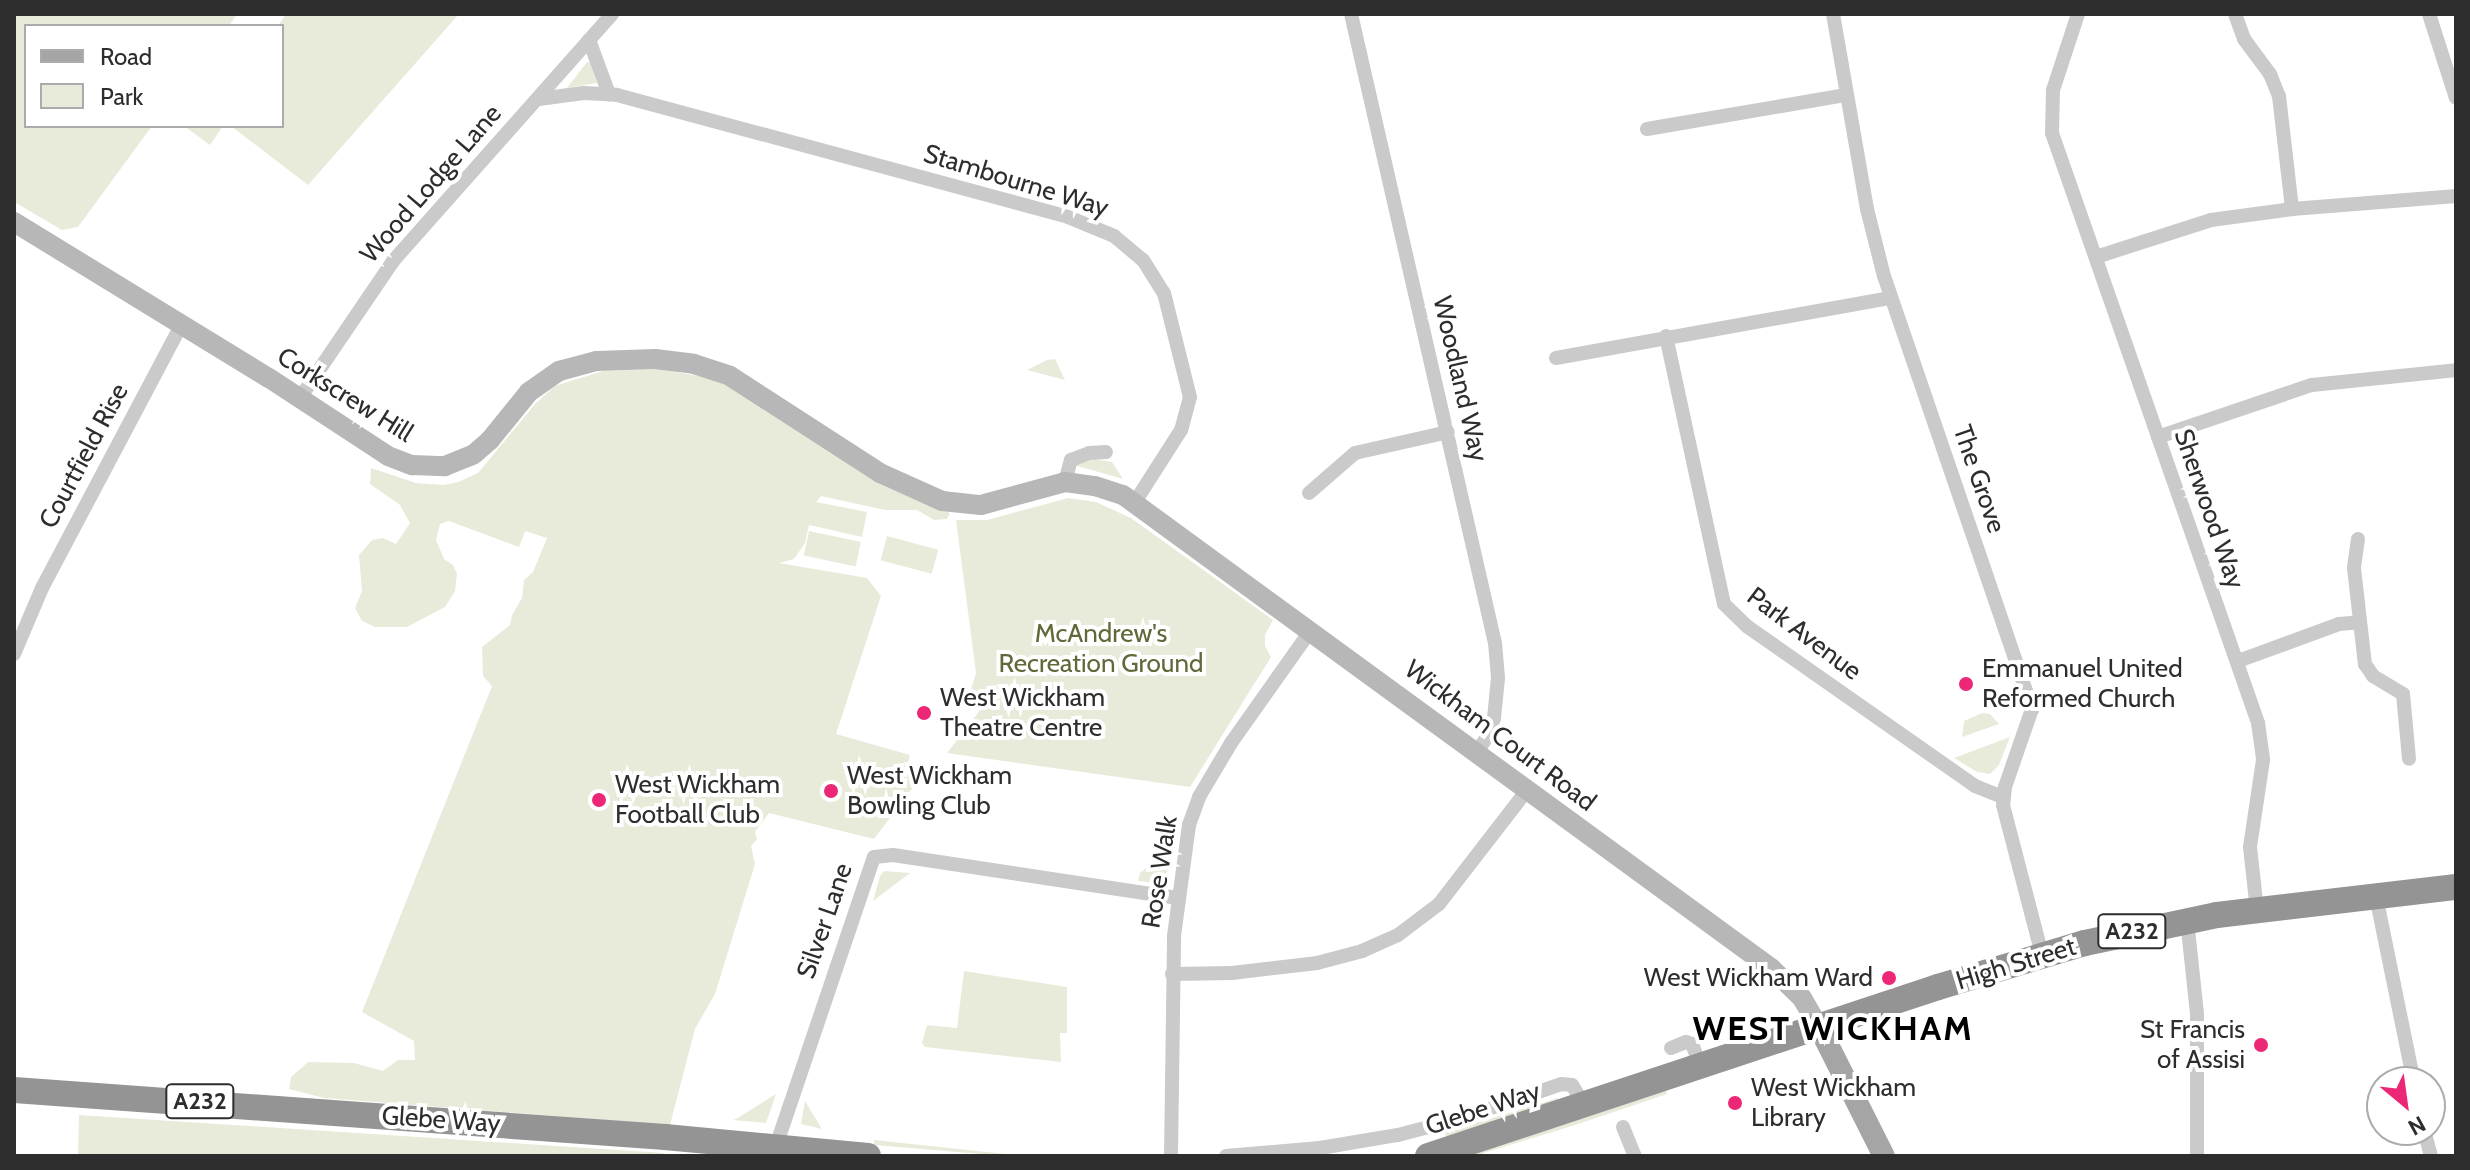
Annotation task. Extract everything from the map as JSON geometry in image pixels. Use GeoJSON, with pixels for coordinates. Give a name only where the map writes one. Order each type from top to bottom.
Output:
{"type":"FeatureCollection","features":[{"type":"Feature","properties":{"kind":"highway","name":"High Street"},"geometry":{"type":"LineString","coordinates":[[1819,1027],[2042,955],[2187,920],[2456,887]]}},
{"type":"Feature","properties":{"kind":"highway","name":"Glebe Way"},"geometry":{"type":"LineString","coordinates":[[1429,1156],[1819,1027]]}},
{"type":"Feature","properties":{"kind":"highway","name":"Glebe Way"},"geometry":{"type":"LineString","coordinates":[[14,1090],[774,1152],[868,1156]]}},
{"type":"Feature","properties":{"kind":"main road"},"geometry":{"type":"LineString","coordinates":[[1819,1027],[1884,1156]]}},
{"type":"Feature","properties":{"kind":"street","name":"Wood Lodge Lane"},"geometry":{"type":"LineString","coordinates":[[300,398],[380,277],[612,14]]}},
{"type":"Feature","properties":{"kind":"street","name":"Woodland Way"},"geometry":{"type":"LineString","coordinates":[[1351,14],[1448,432],[1498,668],[1493,725],[1477,752]]}},
{"type":"Feature","properties":{"kind":"street","name":"The Grove"},"geometry":{"type":"LineString","coordinates":[[1833,14],[1869,221],[1891,298],[2032,709],[2004,798],[2009,832],[2042,955]]}},
{"type":"Feature","properties":{"kind":"street","name":"Sherwood Way"},"geometry":{"type":"LineString","coordinates":[[2078,14],[2053,90],[2052,133],[2258,723],[2262,748],[2250,847],[2257,910]]}},
{"type":"Feature","properties":{"kind":"street"},"geometry":{"type":"LineString","coordinates":[[2235,14],[2244,39],[2270,74],[2279,96],[2292,209]]}},
{"type":"Feature","properties":{"kind":"street"},"geometry":{"type":"LineString","coordinates":[[2429,14],[2456,98]]}},
{"type":"Feature","properties":{"kind":"street"},"geometry":{"type":"LineString","coordinates":[[589,40],[609,94]]}},
{"type":"Feature","properties":{"kind":"street","name":"Stambourne Way"},"geometry":{"type":"LineString","coordinates":[[539,99],[609,94],[1076,219],[1104,230],[1123,242],[1143,260],[1164,293],[1190,397],[1181,430],[1135,502]]}},
{"type":"Feature","properties":{"kind":"street"},"geometry":{"type":"LineString","coordinates":[[1647,129],[1846,95]]}},
{"type":"Feature","properties":{"kind":"street"},"geometry":{"type":"LineString","coordinates":[[2096,257],[2198,223],[2292,209],[2456,196]]}},
{"type":"Feature","properties":{"kind":"street","name":"Corkscrew Hill"},"geometry":{"type":"LineString","coordinates":[[14,222],[395,460],[437,467],[460,462],[479,450],[529,392],[559,371],[597,361],[667,360],[694,364],[730,376],[880,473],[942,501],[981,505],[1065,482],[1104,488],[1135,502]]}},
{"type":"Feature","properties":{"kind":"street"},"geometry":{"type":"LineString","coordinates":[[1556,358],[1891,298]]}},
{"type":"Feature","properties":{"kind":"street","name":"Courtfield Rise"},"geometry":{"type":"LineString","coordinates":[[14,654],[42,588],[181,325]]}},
{"type":"Feature","properties":{"kind":"street","name":"Park Avenue"},"geometry":{"type":"LineString","coordinates":[[1666,336],[1721,597],[1729,611],[1975,786],[2004,798]]}},
{"type":"Feature","properties":{"kind":"street"},"geometry":{"type":"LineString","coordinates":[[2158,437],[2312,385],[2456,370]]}},
{"type":"Feature","properties":{"kind":"street"},"geometry":{"type":"LineString","coordinates":[[1309,493],[1355,453],[1448,432]]}},
{"type":"Feature","properties":{"kind":"street"},"geometry":{"type":"LineString","coordinates":[[1065,482],[1071,460],[1089,453],[1106,452]]}},
{"type":"Feature","properties":{"kind":"street","name":"Wickham Court Road"},"geometry":{"type":"LineString","coordinates":[[1135,502],[1771,968],[1802,998],[1819,1027]]}},
{"type":"Feature","properties":{"kind":"street"},"geometry":{"type":"LineString","coordinates":[[2358,539],[2354,568],[2368,671],[2403,694],[2409,759]]}},
{"type":"Feature","properties":{"kind":"street"},"geometry":{"type":"LineString","coordinates":[[2238,661],[2339,624],[2360,622]]}},
{"type":"Feature","properties":{"kind":"street","name":"Rose Walk"},"geometry":{"type":"LineString","coordinates":[[1171,1156],[1172,974],[1176,898],[1196,804],[1247,717],[1311,630]]}},
{"type":"Feature","properties":{"kind":"street"},"geometry":{"type":"LineString","coordinates":[[1172,974],[1232,973],[1317,963],[1362,951],[1398,935],[1439,904],[1527,790]]}},
{"type":"Feature","properties":{"kind":"street","name":"Silver Lane"},"geometry":{"type":"LineString","coordinates":[[774,1152],[874,857],[885,854],[1176,898]]}},
{"type":"Feature","properties":{"kind":"street"},"geometry":{"type":"LineString","coordinates":[[2376,896],[2411,1066]]}},
{"type":"Feature","properties":{"kind":"street"},"geometry":{"type":"LineString","coordinates":[[2187,920],[2197,1014],[2197,1156]]}},
{"type":"Feature","properties":{"kind":"street"},"geometry":{"type":"LineString","coordinates":[[1671,1048],[1686,1042],[1692,1044],[1701,1067]]}},
{"type":"Feature","properties":{"kind":"street","name":"Glebe Way"},"geometry":{"type":"LineString","coordinates":[[1226,1156],[1320,1148],[1422,1129],[1561,1084],[1572,1085],[1585,1106]]}},
{"type":"Feature","properties":{"kind":"street"},"geometry":{"type":"LineString","coordinates":[[1623,1127],[1635,1156]]}},
{"type":"Feature","properties":{"kind":"street"},"geometry":{"type":"LineString","coordinates":[[1422,1129],[1429,1156]]}},
{"type":"Feature","properties":{"kind":"green space"},"geometry":{"type":"Polygon","coordinates":[[[14,14],[237,14],[230,24],[24,24],[24,128],[151,128],[78,227],[62,230],[14,202],[14,14]]]}},
{"type":"Feature","properties":{"kind":"green space"},"geometry":{"type":"Polygon","coordinates":[[[286,14],[459,14],[308,185],[234,128],[284,128],[284,24],[279,24],[286,14]]]}},
{"type":"Feature","properties":{"kind":"green space"},"geometry":{"type":"Polygon","coordinates":[[[590,62],[597,83],[567,88],[590,62]]]}},
{"type":"Feature","properties":{"kind":"green space"},"geometry":{"type":"Polygon","coordinates":[[[187,128],[222,128],[210,145],[187,128]]]}},
{"type":"Feature","properties":{"kind":"green space"},"geometry":{"type":"Polygon","coordinates":[[[1055,359],[1065,380],[1027,370],[1047,360],[1055,359]]]}},
{"type":"Feature","properties":{"kind":"green space"},"geometry":{"type":"Polygon","coordinates":[[[657,369],[718,379],[887,487],[950,513],[947,519],[934,520],[917,510],[885,510],[821,496],[816,502],[867,512],[862,537],[809,525],[805,543],[794,559],[779,563],[867,578],[881,596],[836,734],[910,755],[905,773],[920,778],[874,839],[769,813],[755,832],[757,839],[751,846],[755,864],[715,994],[695,1029],[670,1125],[324,1098],[289,1089],[291,1077],[308,1062],[354,1063],[383,1071],[398,1060],[415,1060],[414,1041],[362,1012],[492,686],[483,676],[482,647],[510,625],[522,598],[524,580],[533,572],[547,538],[525,531],[519,547],[449,521],[440,524],[436,540],[444,559],[453,565],[457,574],[455,591],[445,607],[407,627],[375,627],[362,621],[355,608],[362,591],[359,555],[372,540],[383,538],[396,544],[410,523],[400,505],[370,484],[371,468],[416,483],[444,485],[458,482],[478,473],[535,404],[555,386],[603,371],[657,369]]]}},
{"type":"Feature","properties":{"kind":"green space"},"geometry":{"type":"Polygon","coordinates":[[[1095,459],[1112,462],[1123,479],[1074,465],[1095,459]]]}},
{"type":"Feature","properties":{"kind":"green space","name":"McAndrew's Recreation Ground"},"geometry":{"type":"Polygon","coordinates":[[[1068,498],[1096,502],[1131,518],[1273,620],[1265,635],[1265,646],[1271,657],[1190,787],[947,753],[981,709],[967,702],[976,673],[956,520],[987,520],[1068,498]]]}},
{"type":"Feature","properties":{"kind":"green space"},"geometry":{"type":"Polygon","coordinates":[[[809,531],[861,542],[856,566],[804,555],[809,531]]]}},
{"type":"Feature","properties":{"kind":"green space"},"geometry":{"type":"Polygon","coordinates":[[[887,536],[938,550],[932,574],[881,560],[887,536]]]}},
{"type":"Feature","properties":{"kind":"green space"},"geometry":{"type":"Polygon","coordinates":[[[1982,713],[1990,714],[1999,724],[1962,737],[1964,721],[1982,713]]]}},
{"type":"Feature","properties":{"kind":"green space"},"geometry":{"type":"Polygon","coordinates":[[[2010,737],[1999,765],[1990,774],[1977,772],[1954,758],[2010,737]]]}},
{"type":"Feature","properties":{"kind":"green space"},"geometry":{"type":"Polygon","coordinates":[[[1171,849],[1165,884],[1138,881],[1140,873],[1171,849]]]}},
{"type":"Feature","properties":{"kind":"green space"},"geometry":{"type":"Polygon","coordinates":[[[884,871],[910,873],[873,901],[880,876],[884,871]]]}},
{"type":"Feature","properties":{"kind":"green space"},"geometry":{"type":"Polygon","coordinates":[[[964,971],[1067,987],[1067,1033],[1060,1033],[1061,1062],[925,1047],[922,1043],[927,1025],[957,1028],[964,971]]]}},
{"type":"Feature","properties":{"kind":"green space"},"geometry":{"type":"Polygon","coordinates":[[[1666,1090],[1667,1094],[1575,1125],[1474,1156],[1460,1156],[1666,1090]]]}},
{"type":"Feature","properties":{"kind":"green space"},"geometry":{"type":"Polygon","coordinates":[[[776,1094],[766,1123],[733,1120],[736,1119],[776,1094]]]}},
{"type":"Feature","properties":{"kind":"green space"},"geometry":{"type":"Polygon","coordinates":[[[1558,1098],[1559,1102],[1446,1137],[1445,1132],[1558,1098]]]}},
{"type":"Feature","properties":{"kind":"green space"},"geometry":{"type":"Polygon","coordinates":[[[805,1101],[822,1129],[801,1124],[805,1101]]]}},
{"type":"Feature","properties":{"kind":"green space"},"geometry":{"type":"Polygon","coordinates":[[[79,1115],[664,1153],[664,1156],[78,1156],[79,1115]]]}},
{"type":"Feature","properties":{"kind":"green space"},"geometry":{"type":"Polygon","coordinates":[[[874,1140],[1006,1154],[874,1145],[874,1140]]]}},
{"type":"Feature","properties":{"kind":"place","name":"Emmanuel United Reformed Church"},"geometry":{"type":"Point","coordinates":[1966,684]}},
{"type":"Feature","properties":{"kind":"place","name":"West Wickham Theatre Centre"},"geometry":{"type":"Point","coordinates":[924,713]}},
{"type":"Feature","properties":{"kind":"place","name":"West Wickham Bowling Club"},"geometry":{"type":"Point","coordinates":[831,791]}},
{"type":"Feature","properties":{"kind":"place","name":"West Wickham Football Club"},"geometry":{"type":"Point","coordinates":[599,800]}},
{"type":"Feature","properties":{"kind":"place","name":"West Wickham Ward"},"geometry":{"type":"Point","coordinates":[1889,978]}},
{"type":"Feature","properties":{"kind":"place","name":"St Francis of Assisi"},"geometry":{"type":"Point","coordinates":[2261,1045]}},
{"type":"Feature","properties":{"kind":"place","name":"West Wickham Library"},"geometry":{"type":"Point","coordinates":[1735,1103]}},
{"type":"Feature","properties":{"kind":"district","name":"WEST WICKHAM"},"geometry":{"type":"Point","coordinates":[1833,1029]}}]}
